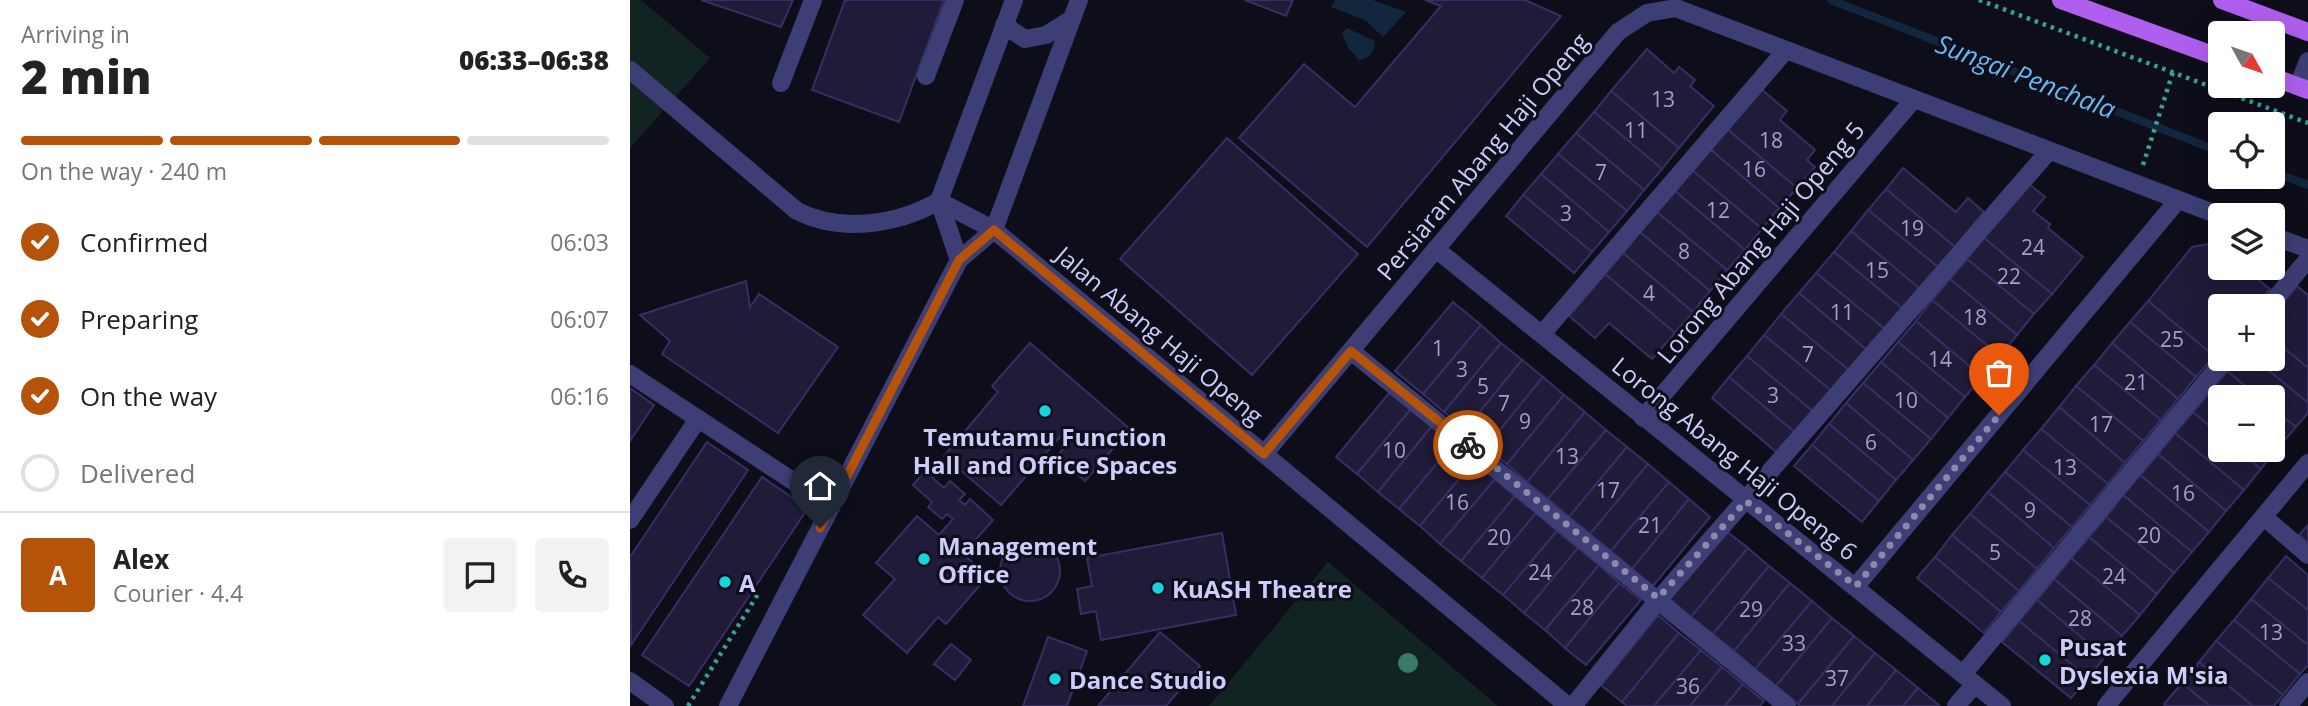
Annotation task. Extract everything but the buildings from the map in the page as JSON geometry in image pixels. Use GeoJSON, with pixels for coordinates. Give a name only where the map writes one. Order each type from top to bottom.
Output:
{"type":"FeatureCollection","features":[{"type":"Feature","properties":{"kind":"main road"},"geometry":{"type":"LineString","coordinates":[[2061,0],[2208,53]]}},
{"type":"Feature","properties":{"kind":"main road"},"geometry":{"type":"LineString","coordinates":[[2222,0],[2308,32]]}},
{"type":"Feature","properties":{"kind":"main road"},"geometry":{"type":"LineString","coordinates":[[2286,82],[2303,88]]}},
{"type":"Feature","properties":{"kind":"street"},"geometry":{"type":"LineString","coordinates":[[781,83],[813,0]]}},
{"type":"Feature","properties":{"kind":"street"},"geometry":{"type":"LineString","coordinates":[[926,76],[955,0]]}},
{"type":"Feature","properties":{"kind":"street"},"geometry":{"type":"LineString","coordinates":[[959,260],[939,201],[1014,0]]}},
{"type":"Feature","properties":{"kind":"street"},"geometry":{"type":"LineString","coordinates":[[728,706],[959,260],[994,230],[1079,0]]}},
{"type":"Feature","properties":{"kind":"street","name":"Persiaran Abang Haji Openg"},"geometry":{"type":"LineString","coordinates":[[1264,454],[1618,32],[1647,13],[1676,8],[2208,211]]}},
{"type":"Feature","properties":{"kind":"street"},"geometry":{"type":"LineString","coordinates":[[1004,25],[1025,39],[1046,34],[1072,19]]}},
{"type":"Feature","properties":{"kind":"street"},"geometry":{"type":"LineString","coordinates":[[1542,334],[1786,50]]}},
{"type":"Feature","properties":{"kind":"street"},"geometry":{"type":"LineString","coordinates":[[2303,88],[2308,61]]}},
{"type":"Feature","properties":{"kind":"street"},"geometry":{"type":"LineString","coordinates":[[630,70],[797,211],[817,221],[880,223],[912,216],[939,201]]}},
{"type":"Feature","properties":{"kind":"street","name":"Lorong Abang Haji Openg 5"},"geometry":{"type":"LineString","coordinates":[[1643,418],[1914,99]]}},
{"type":"Feature","properties":{"kind":"street"},"geometry":{"type":"LineString","coordinates":[[1571,706],[1658,598],[1746,501],[2049,151]]}},
{"type":"Feature","properties":{"kind":"street"},"geometry":{"type":"LineString","coordinates":[[1856,586],[2178,200]]}},
{"type":"Feature","properties":{"kind":"street","name":"Jalan Abang Haji Openg"},"geometry":{"type":"LineString","coordinates":[[939,201],[994,230],[1571,706]]}},
{"type":"Feature","properties":{"kind":"street"},"geometry":{"type":"LineString","coordinates":[[2285,240],[2308,249]]}},
{"type":"Feature","properties":{"kind":"street","name":"Lorong Abang Haji Openg 6"},"geometry":{"type":"LineString","coordinates":[[1437,250],[2002,706]]}},
{"type":"Feature","properties":{"kind":"street"},"geometry":{"type":"LineString","coordinates":[[2279,294],[2308,259]]}},
{"type":"Feature","properties":{"kind":"street"},"geometry":{"type":"LineString","coordinates":[[1351,351],[1658,598],[1787,706]]}},
{"type":"Feature","properties":{"kind":"street"},"geometry":{"type":"LineString","coordinates":[[1956,706],[1969,679],[2215,371]]}},
{"type":"Feature","properties":{"kind":"street"},"geometry":{"type":"LineString","coordinates":[[630,374],[831,506]]}},
{"type":"Feature","properties":{"kind":"street"},"geometry":{"type":"LineString","coordinates":[[630,520],[698,419]]}},
{"type":"Feature","properties":{"kind":"street"},"geometry":{"type":"LineString","coordinates":[[2106,706],[2308,463]]}},
{"type":"Feature","properties":{"kind":"street"},"geometry":{"type":"LineString","coordinates":[[2264,517],[2308,555]]}},
{"type":"Feature","properties":{"kind":"street"},"geometry":{"type":"LineString","coordinates":[[630,681],[665,706]]}},
{"type":"Feature","properties":{"kind":"street"},"geometry":{"type":"LineString","coordinates":[[2288,706],[2308,682]]}},
{"type":"Feature","properties":{"kind":"path"},"geometry":{"type":"LineString","coordinates":[[1979,0],[2308,123]]}},
{"type":"Feature","properties":{"kind":"path"},"geometry":{"type":"LineString","coordinates":[[2146,155],[2173,72]]}},
{"type":"Feature","properties":{"kind":"path"},"geometry":{"type":"LineString","coordinates":[[688,706],[761,591]]}},
{"type":"Feature","properties":{"kind":"green space"},"geometry":{"type":"Polygon","coordinates":[[[630,0],[641,0],[710,58],[630,148],[630,0]]]}},
{"type":"Feature","properties":{"kind":"green space"},"geometry":{"type":"Polygon","coordinates":[[[1328,562],[1498,706],[1209,706],[1328,562]]]}},
{"type":"Feature","properties":{"kind":"water"},"geometry":{"type":"Polygon","coordinates":[[[1335,0],[1373,0],[1406,12],[1383,37],[1365,20],[1331,7],[1335,0]]]}},
{"type":"Feature","properties":{"kind":"water"},"geometry":{"type":"Polygon","coordinates":[[[1347,28],[1375,41],[1369,56],[1359,60],[1348,48],[1342,33],[1347,28]]]}},
{"type":"Feature","properties":{"kind":"waterway","name":"Sungai Penchala"},"geometry":{"type":"LineString","coordinates":[[1831,0],[2208,147]]}},
{"type":"Feature","properties":{"kind":"waterway","name":"Sungai Penchala"},"geometry":{"type":"LineString","coordinates":[[2285,176],[2308,185]]}},
{"type":"Feature","properties":{"kind":"way so far"},"geometry":{"type":"LineString","coordinates":[[1468,445],[1658,598],[1746,501],[1856,586],[1999,415]]}},
{"type":"Feature","properties":{"kind":"place","name":"Temutamu Function Hall and Office Spaces"},"geometry":{"type":"Point","coordinates":[1045,411]}},
{"type":"Feature","properties":{"kind":"place","name":"Management Office"},"geometry":{"type":"Point","coordinates":[924,559]}},
{"type":"Feature","properties":{"kind":"place","name":"A"},"geometry":{"type":"Point","coordinates":[725,582]}},
{"type":"Feature","properties":{"kind":"place","name":"KuASH Theatre"},"geometry":{"type":"Point","coordinates":[1158,588]}},
{"type":"Feature","properties":{"kind":"place","name":"Pusat Dyslexia M'sia"},"geometry":{"type":"Point","coordinates":[2045,660]}},
{"type":"Feature","properties":{"kind":"place","name":"Dance Studio"},"geometry":{"type":"Point","coordinates":[1055,679]}},
{"type":"Feature","properties":{"kind":"route"},"geometry":{"type":"LineString","coordinates":[[820,528],[959,260],[994,230],[1264,454],[1351,351],[1468,445]]}}]}
